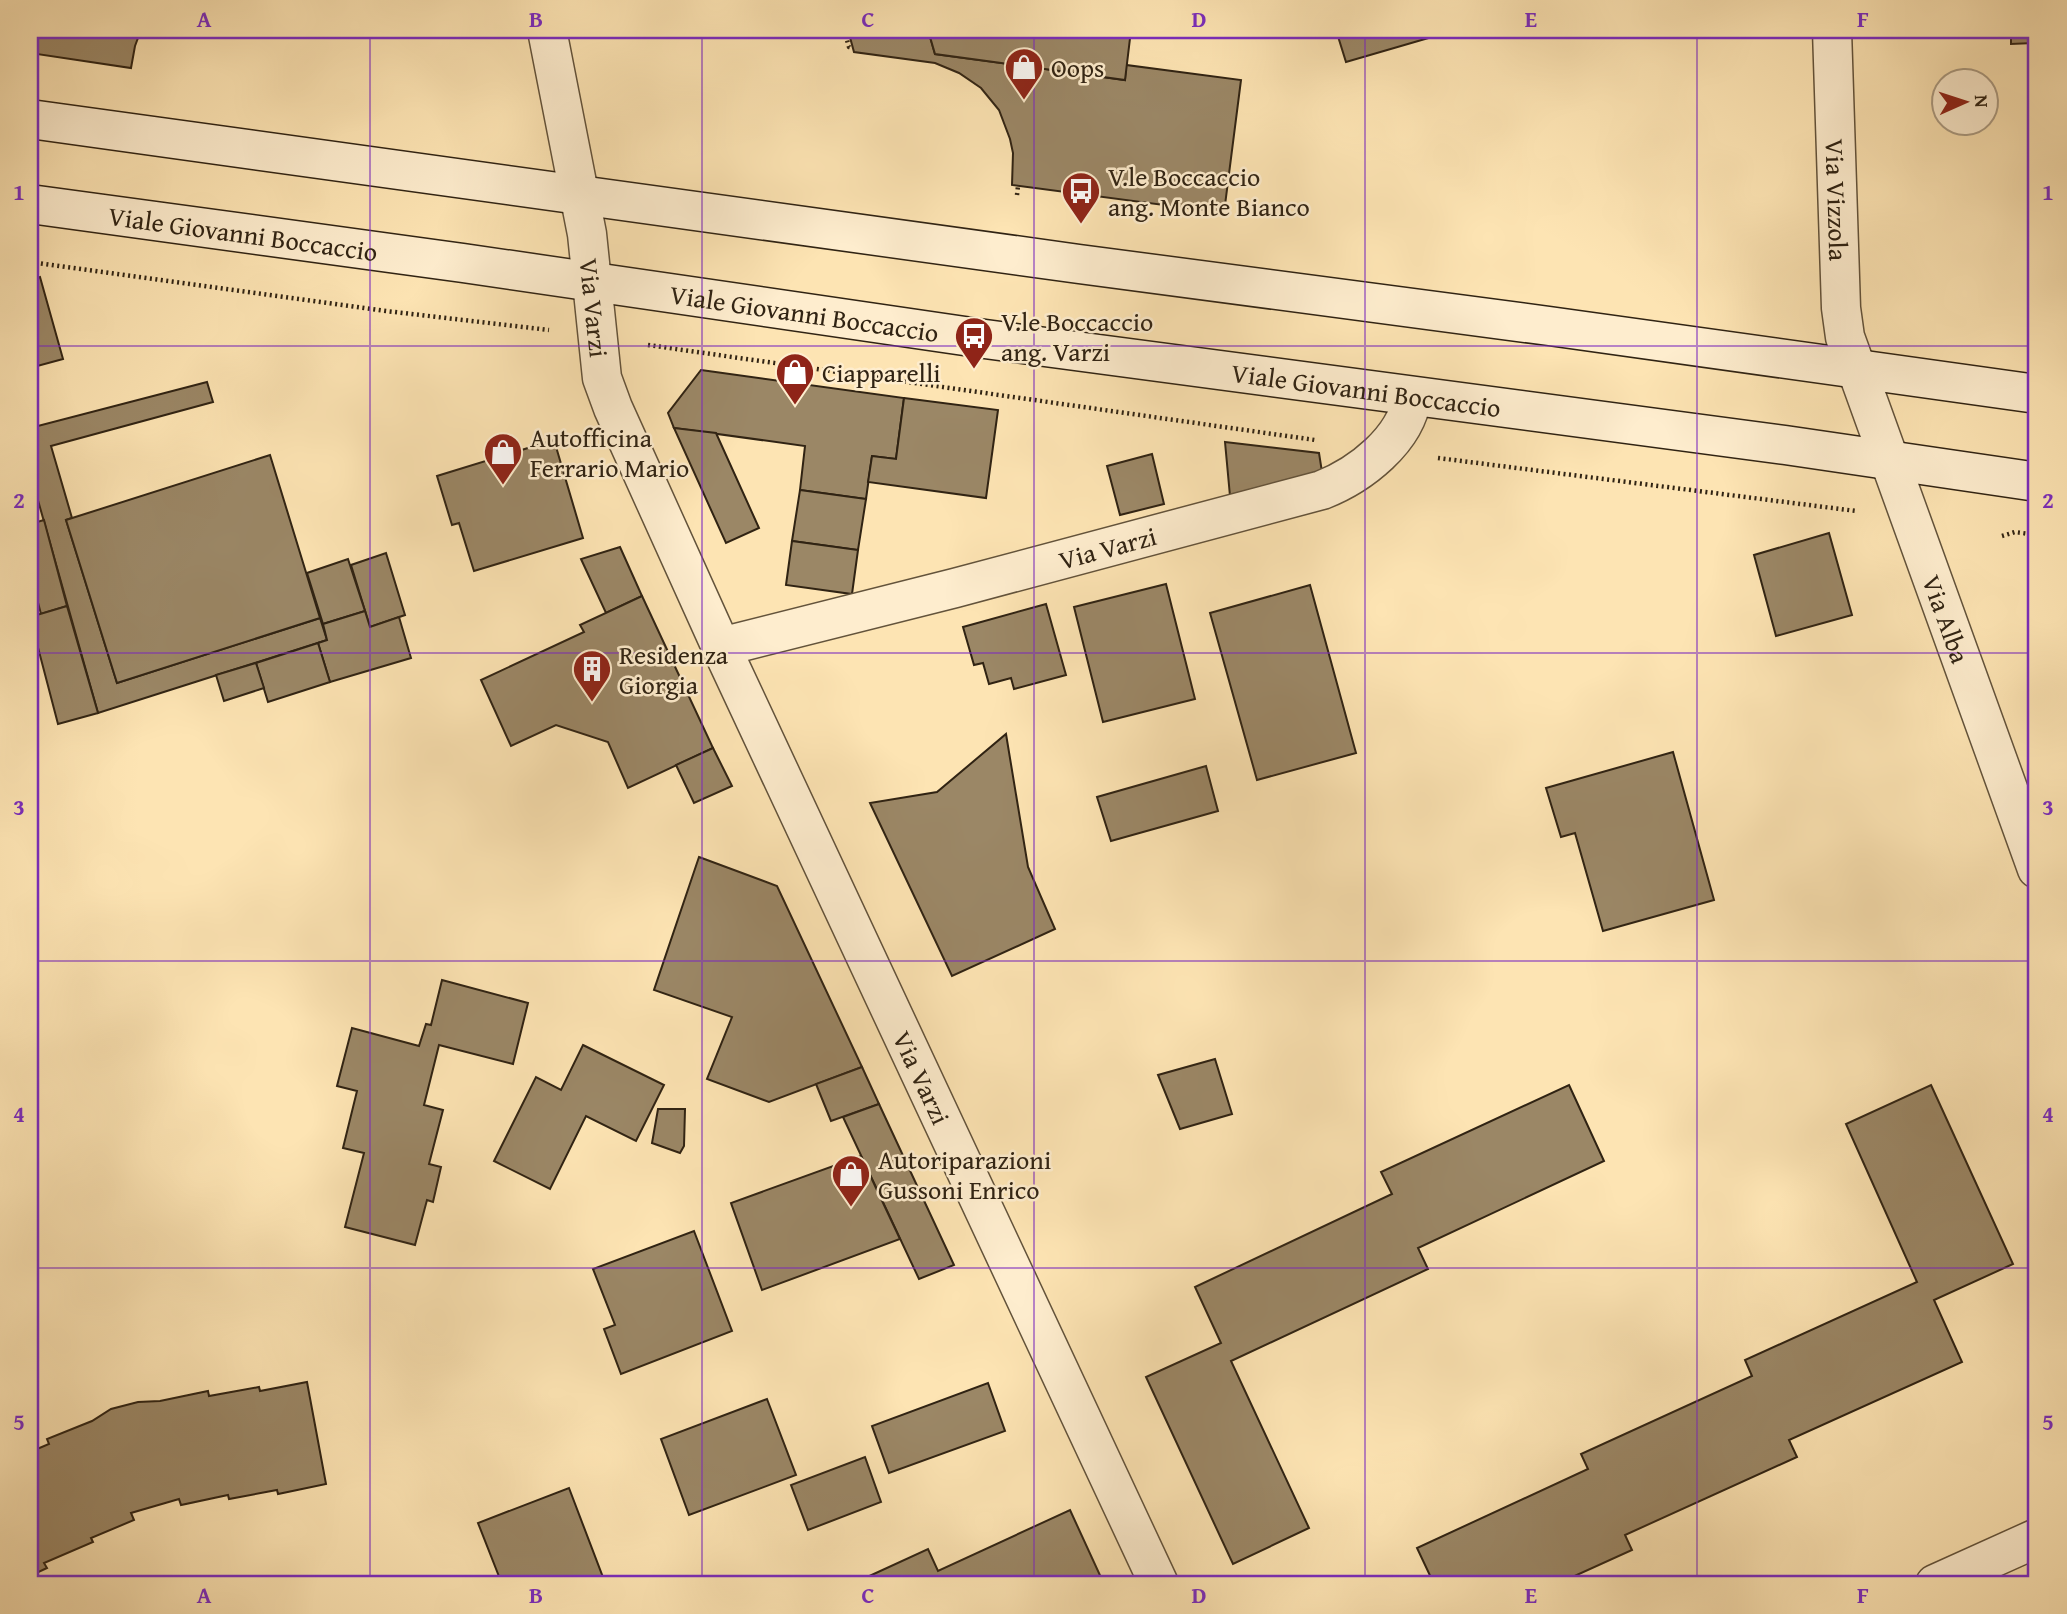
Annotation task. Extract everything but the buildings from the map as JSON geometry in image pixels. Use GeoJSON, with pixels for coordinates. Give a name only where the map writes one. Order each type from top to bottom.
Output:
{"type":"FeatureCollection","features":[{"type":"Feature","properties":{"kind":"street","name":"Via Varzi"},"geometry":{"type":"LineString","coordinates":[[547,30],[580,195],[594,283],[602,378],[613,408],[721,646],[1159,1584]]}},
{"type":"Feature","properties":{"kind":"street","name":"Via Vizzola"},"geometry":{"type":"LineString","coordinates":[[1832,30],[1841,307],[1845,337],[1856,369]]}},
{"type":"Feature","properties":{"kind":"street"},"geometry":{"type":"LineString","coordinates":[[30,119],[2037,394]]}},
{"type":"Feature","properties":{"kind":"street","name":"Viale Giovanni Boccaccio"},"geometry":{"type":"LineString","coordinates":[[30,204],[985,339],[2037,482]]}},
{"type":"Feature","properties":{"kind":"street","name":"Via Alba"},"geometry":{"type":"LineString","coordinates":[[1856,369],[2037,869]]}},
{"type":"Feature","properties":{"kind":"street","name":"Via Varzi"},"geometry":{"type":"LineString","coordinates":[[721,646],[942,591],[1322,490],[1349,477],[1382,449],[1404,423],[1412,397]]}},
{"type":"Feature","properties":{"kind":"street"},"geometry":{"type":"LineString","coordinates":[[1935,1584],[2037,1538]]}},
{"type":"Feature","properties":{"kind":"path"},"geometry":{"type":"LineString","coordinates":[[844,30],[849,47],[853,48]]}},
{"type":"Feature","properties":{"kind":"path"},"geometry":{"type":"LineString","coordinates":[[1017,195],[1018,186]]}},
{"type":"Feature","properties":{"kind":"path"},"geometry":{"type":"LineString","coordinates":[[30,261],[386,311],[526,327]]}},
{"type":"Feature","properties":{"kind":"path"},"geometry":{"type":"LineString","coordinates":[[704,353],[1321,440]]}},
{"type":"Feature","properties":{"kind":"path"},"geometry":{"type":"LineString","coordinates":[[1433,458],[1851,509],[1859,513]]}},
{"type":"Feature","properties":{"kind":"path"},"geometry":{"type":"LineString","coordinates":[[2002,536],[2015,532],[2037,535]]}},
{"type":"Feature","properties":{"kind":"place","name":"Oops"},"geometry":{"type":"Point","coordinates":[1024,101]}},
{"type":"Feature","properties":{"kind":"place","name":"V.le Boccaccio ang. Monte Bianco"},"geometry":{"type":"Point","coordinates":[1081,225]}},
{"type":"Feature","properties":{"kind":"place","name":"V.le Boccaccio ang. Varzi"},"geometry":{"type":"Point","coordinates":[974,370]}},
{"type":"Feature","properties":{"kind":"place","name":"Ciapparelli"},"geometry":{"type":"Point","coordinates":[795,406]}},
{"type":"Feature","properties":{"kind":"place","name":"Autofficina Ferrario Mario"},"geometry":{"type":"Point","coordinates":[503,486]}},
{"type":"Feature","properties":{"kind":"place","name":"Residenza Giorgia"},"geometry":{"type":"Point","coordinates":[592,703]}},
{"type":"Feature","properties":{"kind":"place","name":"Autoriparazioni Gussoni Enrico"},"geometry":{"type":"Point","coordinates":[851,1208]}}]}
